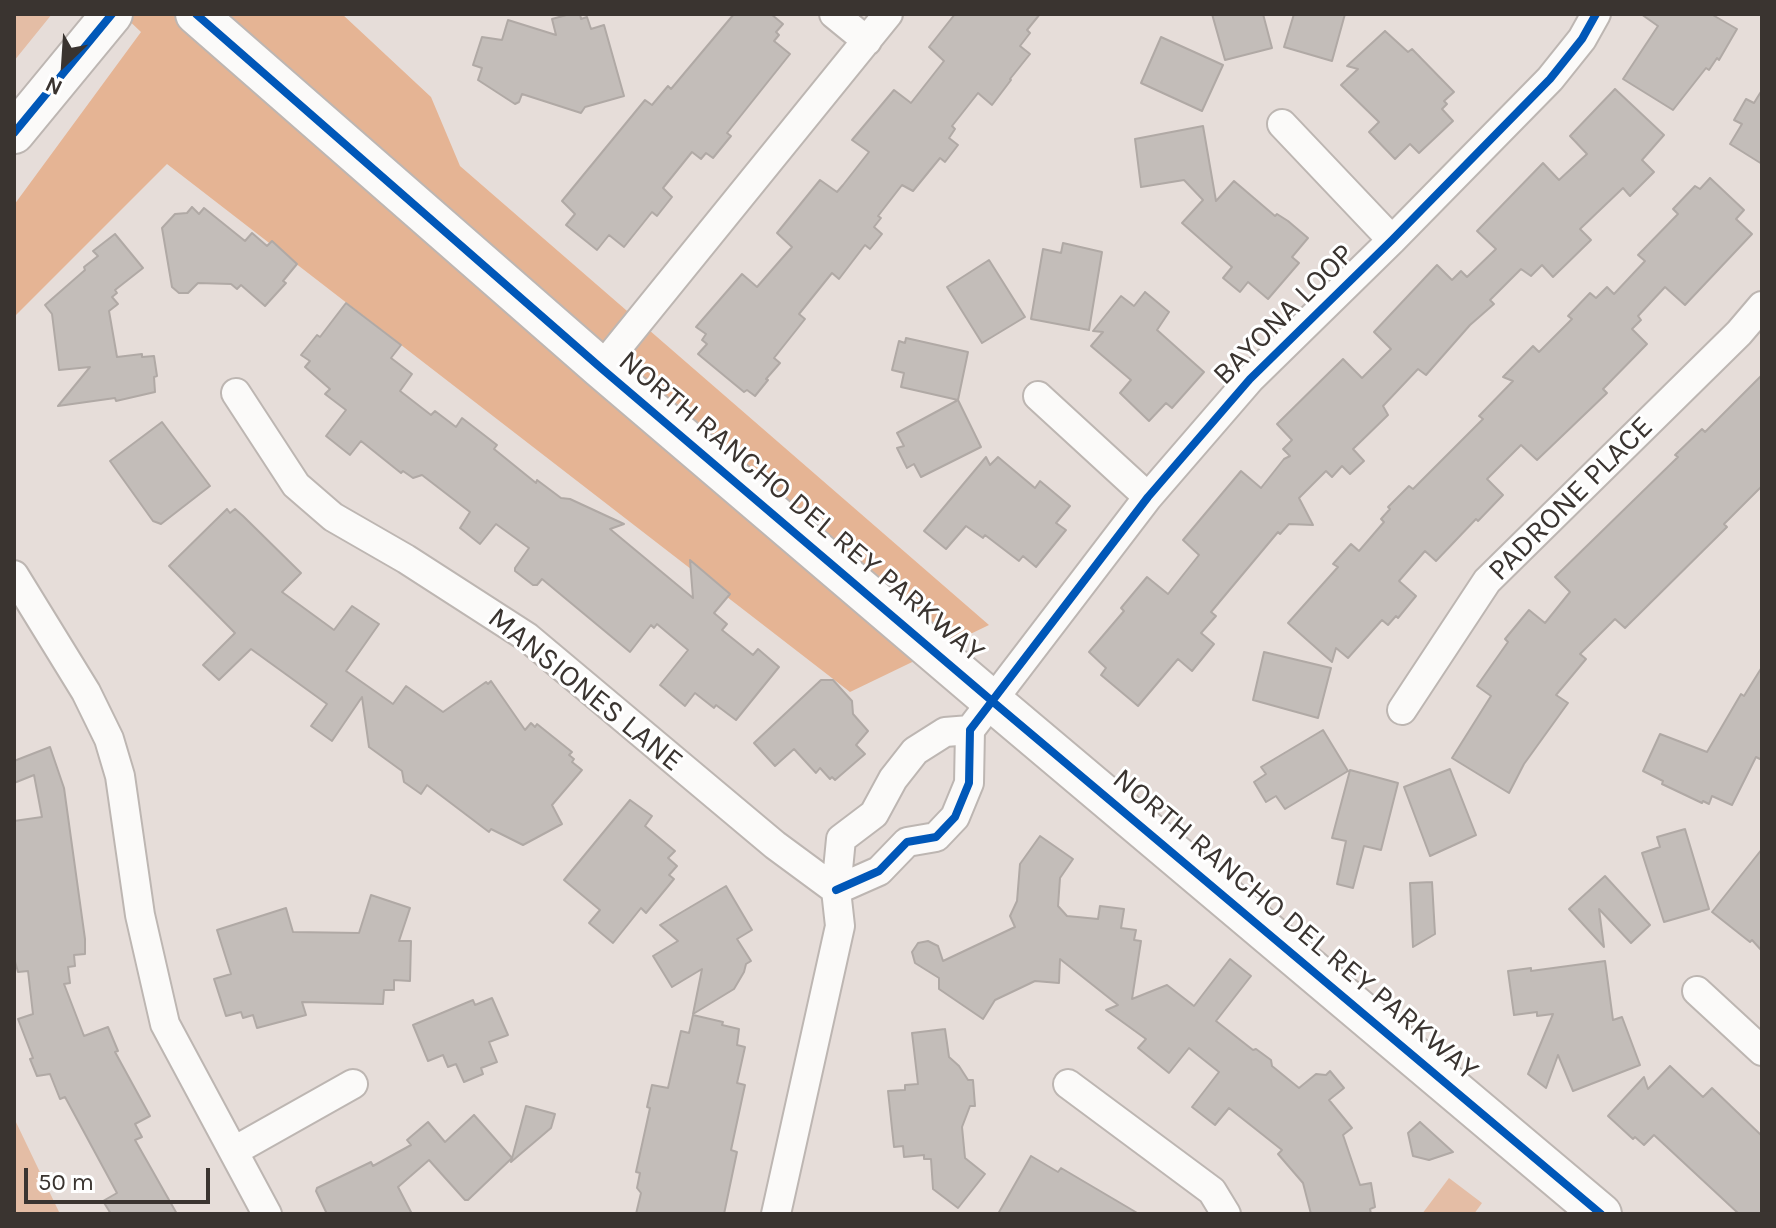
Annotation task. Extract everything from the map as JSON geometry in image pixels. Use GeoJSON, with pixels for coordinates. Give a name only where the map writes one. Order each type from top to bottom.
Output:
{"type":"FeatureCollection","features":[{"type":"Feature","properties":{"kind":"street"},"geometry":{"type":"LineString","coordinates":[[14,133],[112,14]]}},
{"type":"Feature","properties":{"kind":"street","name":"NORTH RANCHO DEL REY PARKWAY"},"geometry":{"type":"LineString","coordinates":[[196,14],[601,368],[981,716],[1601,1214]]}},
{"type":"Feature","properties":{"kind":"street"},"geometry":{"type":"LineString","coordinates":[[834,14],[867,41]]}},
{"type":"Feature","properties":{"kind":"street"},"geometry":{"type":"LineString","coordinates":[[601,368],[888,14]]}},
{"type":"Feature","properties":{"kind":"street","name":"BAYONA LOOP"},"geometry":{"type":"LineString","coordinates":[[981,716],[1148,497],[1250,379],[1550,79],[1582,39],[1596,14]]}},
{"type":"Feature","properties":{"kind":"street"},"geometry":{"type":"LineString","coordinates":[[1282,124],[1392,240]]}},
{"type":"Feature","properties":{"kind":"street","name":"PADRONE PLACE"},"geometry":{"type":"LineString","coordinates":[[1402,710],[1487,581],[1739,333],[1762,306]]}},
{"type":"Feature","properties":{"kind":"street","name":"MANSIONES LANE"},"geometry":{"type":"LineString","coordinates":[[236,393],[296,485],[333,517],[406,559],[527,637],[775,845],[836,890]]}},
{"type":"Feature","properties":{"kind":"street"},"geometry":{"type":"LineString","coordinates":[[1038,396],[1148,497]]}},
{"type":"Feature","properties":{"kind":"street"},"geometry":{"type":"LineString","coordinates":[[14,575],[86,692],[109,739],[120,776],[140,915],[165,1024],[267,1214]]}},
{"type":"Feature","properties":{"kind":"street"},"geometry":{"type":"LineString","coordinates":[[776,1214],[840,926],[836,890],[841,839],[874,814],[893,779],[915,751],[945,732],[981,716]]}},
{"type":"Feature","properties":{"kind":"street"},"geometry":{"type":"LineString","coordinates":[[836,890],[879,871],[907,842],[936,837],[955,817],[969,783],[981,716]]}},
{"type":"Feature","properties":{"kind":"street"},"geometry":{"type":"LineString","coordinates":[[874,814],[907,842]]}},
{"type":"Feature","properties":{"kind":"street"},"geometry":{"type":"LineString","coordinates":[[1697,991],[1762,1051]]}},
{"type":"Feature","properties":{"kind":"street"},"geometry":{"type":"LineString","coordinates":[[234,1151],[353,1084]]}},
{"type":"Feature","properties":{"kind":"street"},"geometry":{"type":"LineString","coordinates":[[1068,1084],[1212,1191],[1226,1214]]}},
{"type":"Feature","properties":{"kind":"shaded area"},"geometry":{"type":"Polygon","coordinates":[[[14,14],[52,14],[14,61],[14,14]]]}},
{"type":"Feature","properties":{"kind":"shaded area"},"geometry":{"type":"Polygon","coordinates":[[[122,14],[342,14],[431,97],[460,166],[989,625],[850,692],[167,164],[14,317],[14,205],[141,32],[122,14]]]}},
{"type":"Feature","properties":{"kind":"shaded area"},"geometry":{"type":"Polygon","coordinates":[[[14,1118],[60,1214],[14,1214],[14,1118]]]}},
{"type":"Feature","properties":{"kind":"shaded area"},"geometry":{"type":"Polygon","coordinates":[[[1449,1178],[1482,1203],[1474,1214],[1422,1214],[1449,1178]]]}},
{"type":"Feature","properties":{"kind":"building"},"geometry":{"type":"Polygon","coordinates":[[[580,14],[581,19],[587,17],[591,29],[604,25],[624,96],[585,107],[581,113],[522,94],[515,104],[478,80],[482,68],[473,65],[482,37],[502,40],[508,20],[556,35],[552,19],[580,14]]]}},
{"type":"Feature","properties":{"kind":"building"},"geometry":{"type":"Polygon","coordinates":[[[734,14],[771,14],[783,24],[776,32],[779,35],[774,41],[790,54],[727,133],[731,136],[713,158],[706,153],[701,159],[692,152],[663,188],[672,197],[657,216],[652,212],[624,247],[609,235],[597,250],[566,225],[575,214],[562,201],[645,100],[652,105],[668,86],[671,89],[734,14]]]}},
{"type":"Feature","properties":{"kind":"building"},"geometry":{"type":"Polygon","coordinates":[[[955,14],[1040,14],[1027,30],[1030,33],[1020,46],[1030,54],[992,105],[978,93],[952,126],[955,129],[949,138],[958,145],[945,162],[940,158],[913,191],[902,185],[878,216],[881,218],[874,227],[882,234],[870,249],[865,245],[839,279],[832,273],[799,314],[805,319],[774,358],[780,363],[768,380],[755,396],[747,390],[744,392],[698,354],[707,344],[702,340],[706,334],[696,327],[742,274],[757,287],[792,247],[777,233],[820,180],[837,192],[843,185],[869,152],[852,140],[894,90],[911,103],[944,61],[929,47],[955,14]]]}},
{"type":"Feature","properties":{"kind":"building"},"geometry":{"type":"Polygon","coordinates":[[[1212,14],[1263,14],[1272,48],[1225,60],[1212,14]]]}},
{"type":"Feature","properties":{"kind":"building"},"geometry":{"type":"Polygon","coordinates":[[[1294,14],[1345,14],[1332,61],[1284,47],[1294,14]]]}},
{"type":"Feature","properties":{"kind":"building"},"geometry":{"type":"Polygon","coordinates":[[[1641,14],[1711,14],[1737,29],[1719,60],[1717,58],[1709,70],[1706,68],[1673,110],[1623,79],[1658,26],[1641,14]]]}},
{"type":"Feature","properties":{"kind":"building"},"geometry":{"type":"Polygon","coordinates":[[[1385,31],[1408,52],[1412,49],[1454,92],[1444,101],[1447,104],[1442,109],[1453,121],[1419,153],[1410,144],[1395,159],[1369,132],[1379,122],[1341,85],[1358,69],[1347,66],[1385,31]]]}},
{"type":"Feature","properties":{"kind":"building"},"geometry":{"type":"Polygon","coordinates":[[[1161,37],[1223,65],[1202,111],[1141,83],[1161,37]]]}},
{"type":"Feature","properties":{"kind":"building"},"geometry":{"type":"Polygon","coordinates":[[[1615,89],[1664,135],[1642,160],[1654,172],[1630,196],[1623,188],[1580,229],[1591,240],[1553,277],[1542,265],[1531,276],[1521,269],[1490,300],[1494,304],[1470,325],[1426,375],[1418,369],[1383,406],[1388,415],[1353,449],[1364,461],[1350,474],[1342,466],[1332,477],[1326,471],[1299,498],[1313,525],[1289,524],[1280,534],[1278,532],[1211,612],[1216,616],[1201,633],[1214,644],[1192,671],[1178,659],[1138,706],[1101,675],[1106,668],[1089,652],[1124,611],[1121,608],[1147,577],[1168,594],[1199,555],[1183,540],[1241,471],[1261,488],[1284,459],[1290,456],[1283,449],[1292,440],[1277,424],[1343,359],[1362,378],[1391,349],[1374,332],[1437,265],[1452,280],[1461,271],[1467,277],[1496,249],[1477,231],[1543,163],[1559,180],[1587,154],[1570,136],[1615,89]]]}},
{"type":"Feature","properties":{"kind":"building"},"geometry":{"type":"Polygon","coordinates":[[[1762,90],[1762,164],[1730,144],[1742,124],[1734,120],[1746,99],[1754,103],[1762,90]]]}},
{"type":"Feature","properties":{"kind":"building"},"geometry":{"type":"Polygon","coordinates":[[[1203,126],[1216,201],[1234,181],[1275,216],[1277,214],[1288,221],[1308,238],[1292,257],[1299,263],[1268,299],[1248,282],[1240,292],[1223,278],[1232,267],[1182,223],[1203,200],[1184,180],[1141,187],[1135,139],[1203,126]]]}},
{"type":"Feature","properties":{"kind":"building"},"geometry":{"type":"Polygon","coordinates":[[[1710,178],[1744,210],[1736,219],[1752,234],[1685,305],[1665,287],[1638,316],[1641,320],[1632,329],[1647,344],[1603,389],[1607,393],[1537,460],[1521,445],[1487,479],[1503,495],[1436,561],[1425,551],[1399,581],[1416,596],[1398,618],[1396,616],[1388,625],[1382,620],[1348,658],[1336,648],[1332,662],[1288,623],[1338,567],[1333,564],[1351,544],[1359,551],[1384,522],[1381,519],[1390,509],[1388,507],[1409,486],[1413,489],[1483,419],[1479,416],[1513,381],[1503,377],[1533,346],[1539,352],[1572,319],[1568,316],[1590,293],[1596,298],[1607,287],[1614,294],[1645,261],[1638,255],[1678,214],[1673,209],[1695,186],[1700,189],[1710,178]]]}},
{"type":"Feature","properties":{"kind":"building"},"geometry":{"type":"Polygon","coordinates":[[[192,207],[199,214],[204,208],[245,241],[252,233],[267,246],[272,241],[297,264],[283,281],[286,283],[265,306],[241,285],[237,289],[231,284],[198,283],[188,293],[179,293],[172,287],[162,228],[175,214],[187,213],[192,207]]]}},
{"type":"Feature","properties":{"kind":"building"},"geometry":{"type":"Polygon","coordinates":[[[115,234],[143,268],[115,290],[117,293],[112,297],[118,304],[109,311],[117,357],[154,356],[157,376],[154,377],[155,392],[116,401],[115,398],[58,406],[90,367],[59,370],[52,314],[45,305],[85,270],[84,267],[98,256],[93,251],[115,234]]]}},
{"type":"Feature","properties":{"kind":"building"},"geometry":{"type":"Polygon","coordinates":[[[1063,243],[1102,252],[1089,330],[1031,319],[1043,249],[1061,253],[1063,243]]]}},
{"type":"Feature","properties":{"kind":"building"},"geometry":{"type":"Polygon","coordinates":[[[989,260],[1025,317],[982,343],[947,287],[989,260]]]}},
{"type":"Feature","properties":{"kind":"building"},"geometry":{"type":"Polygon","coordinates":[[[1145,292],[1169,312],[1157,330],[1204,372],[1172,408],[1166,403],[1149,421],[1120,393],[1131,380],[1091,346],[1103,332],[1093,331],[1121,296],[1134,306],[1145,292]]]}},
{"type":"Feature","properties":{"kind":"building"},"geometry":{"type":"Polygon","coordinates":[[[346,303],[401,345],[391,358],[412,374],[400,391],[431,415],[435,411],[456,427],[462,418],[497,445],[494,449],[536,483],[537,480],[561,498],[570,499],[624,524],[610,529],[693,598],[690,560],[730,594],[714,613],[727,624],[722,630],[753,655],[758,649],[779,667],[736,720],[695,693],[685,706],[660,685],[688,650],[657,624],[654,628],[651,625],[630,652],[542,579],[533,585],[515,571],[529,548],[496,524],[480,544],[460,528],[470,512],[422,475],[413,478],[403,471],[401,473],[361,441],[350,455],[326,436],[346,410],[325,394],[330,389],[305,367],[310,361],[301,355],[317,335],[320,337],[346,303]]]}},
{"type":"Feature","properties":{"kind":"building"},"geometry":{"type":"Polygon","coordinates":[[[906,338],[968,352],[958,400],[901,387],[904,373],[892,370],[899,341],[905,343],[906,338]]]}},
{"type":"Feature","properties":{"kind":"building"},"geometry":{"type":"Polygon","coordinates":[[[1762,375],[1762,486],[1724,524],[1727,527],[1625,628],[1615,619],[1580,654],[1586,659],[1556,695],[1568,703],[1524,764],[1509,793],[1452,758],[1491,696],[1477,686],[1508,642],[1505,639],[1529,610],[1545,623],[1570,592],[1555,577],[1678,457],[1675,455],[1702,429],[1705,432],[1762,375]]]}},
{"type":"Feature","properties":{"kind":"building"},"geometry":{"type":"Polygon","coordinates":[[[958,400],[981,447],[921,477],[914,464],[907,468],[897,448],[904,446],[897,433],[958,400]]]}},
{"type":"Feature","properties":{"kind":"building"},"geometry":{"type":"Polygon","coordinates":[[[162,422],[210,486],[161,524],[153,521],[110,461],[162,422]]]}},
{"type":"Feature","properties":{"kind":"building"},"geometry":{"type":"Polygon","coordinates":[[[986,457],[990,465],[998,457],[1035,488],[1040,481],[1070,506],[1056,523],[1066,530],[1036,567],[1023,556],[1019,561],[985,535],[983,538],[966,526],[946,549],[924,531],[986,457]]]}},
{"type":"Feature","properties":{"kind":"building"},"geometry":{"type":"Polygon","coordinates":[[[227,509],[230,513],[235,509],[301,573],[282,592],[334,630],[352,606],[379,624],[346,671],[393,704],[406,686],[443,712],[491,681],[525,730],[531,723],[535,727],[537,724],[572,752],[569,755],[574,759],[572,762],[582,770],[552,805],[562,824],[523,845],[491,829],[489,832],[427,785],[421,794],[404,782],[402,771],[369,747],[362,697],[332,741],[311,726],[327,704],[251,649],[219,680],[203,665],[235,633],[169,566],[227,509]]]}},
{"type":"Feature","properties":{"kind":"building"},"geometry":{"type":"Polygon","coordinates":[[[1264,652],[1331,668],[1318,718],[1253,700],[1264,652]]]}},
{"type":"Feature","properties":{"kind":"building"},"geometry":{"type":"Polygon","coordinates":[[[1762,667],[1762,760],[1756,757],[1732,805],[1712,796],[1709,804],[1702,803],[1643,771],[1660,734],[1707,752],[1741,694],[1744,696],[1762,667]]]}},
{"type":"Feature","properties":{"kind":"building"},"geometry":{"type":"Polygon","coordinates":[[[821,680],[833,680],[852,701],[853,714],[868,731],[856,745],[865,754],[835,780],[820,768],[816,773],[794,749],[775,766],[754,743],[821,680]]]}},
{"type":"Feature","properties":{"kind":"building"},"geometry":{"type":"Polygon","coordinates":[[[1323,730],[1348,771],[1285,809],[1276,796],[1266,802],[1254,782],[1266,774],[1261,767],[1323,730]]]}},
{"type":"Feature","properties":{"kind":"building"},"geometry":{"type":"Polygon","coordinates":[[[50,747],[64,788],[85,939],[85,954],[74,955],[75,966],[68,967],[70,983],[64,984],[84,1036],[108,1027],[118,1051],[115,1052],[150,1116],[135,1124],[142,1137],[135,1140],[177,1214],[111,1214],[103,1201],[117,1193],[65,1097],[60,1099],[50,1074],[37,1076],[18,1019],[33,1014],[28,971],[18,972],[14,958],[14,821],[42,817],[34,775],[14,783],[14,761],[50,747]]]}},
{"type":"Feature","properties":{"kind":"building"},"geometry":{"type":"Polygon","coordinates":[[[1450,769],[1476,835],[1430,856],[1404,787],[1450,769]]]}},
{"type":"Feature","properties":{"kind":"building"},"geometry":{"type":"Polygon","coordinates":[[[1350,770],[1398,783],[1381,850],[1364,846],[1353,888],[1337,884],[1346,841],[1332,838],[1350,770]]]}},
{"type":"Feature","properties":{"kind":"building"},"geometry":{"type":"Polygon","coordinates":[[[630,800],[652,816],[645,826],[675,851],[668,858],[677,866],[669,875],[674,879],[646,913],[641,908],[613,943],[589,923],[600,910],[564,880],[630,800]]]}},
{"type":"Feature","properties":{"kind":"building"},"geometry":{"type":"Polygon","coordinates":[[[1685,829],[1709,909],[1664,922],[1642,853],[1660,847],[1657,837],[1685,829]]]}},
{"type":"Feature","properties":{"kind":"building"},"geometry":{"type":"Polygon","coordinates":[[[1040,836],[1073,859],[1060,878],[1058,906],[1067,916],[1098,919],[1100,906],[1124,909],[1121,928],[1136,930],[1134,940],[1141,941],[1132,999],[1167,985],[1194,1006],[1230,959],[1251,976],[1216,1021],[1271,1060],[1272,1066],[1299,1088],[1316,1074],[1326,1075],[1330,1071],[1344,1088],[1329,1100],[1352,1128],[1343,1135],[1360,1185],[1371,1183],[1375,1207],[1370,1209],[1371,1214],[1311,1214],[1303,1183],[1278,1154],[1282,1150],[1229,1108],[1215,1125],[1192,1107],[1219,1072],[1189,1048],[1169,1073],[1138,1048],[1146,1039],[1106,1010],[1118,1005],[1060,959],[1059,983],[1035,981],[995,1000],[983,1019],[939,989],[939,978],[915,963],[912,952],[918,943],[928,941],[938,946],[943,961],[1015,927],[1010,916],[1017,901],[1020,864],[1040,836]]]}},
{"type":"Feature","properties":{"kind":"building"},"geometry":{"type":"Polygon","coordinates":[[[1762,849],[1762,951],[1752,940],[1750,942],[1712,912],[1762,849]]]}},
{"type":"Feature","properties":{"kind":"building"},"geometry":{"type":"Polygon","coordinates":[[[1605,876],[1650,925],[1631,943],[1599,909],[1604,947],[1569,909],[1605,876]]]}},
{"type":"Feature","properties":{"kind":"building"},"geometry":{"type":"Polygon","coordinates":[[[1432,882],[1435,934],[1413,947],[1410,883],[1432,882]]]}},
{"type":"Feature","properties":{"kind":"building"},"geometry":{"type":"Polygon","coordinates":[[[726,886],[752,930],[737,939],[751,961],[746,964],[734,989],[693,1014],[702,969],[672,987],[653,956],[678,941],[660,925],[726,886]]]}},
{"type":"Feature","properties":{"kind":"building"},"geometry":{"type":"Polygon","coordinates":[[[371,895],[410,908],[399,941],[411,941],[410,981],[394,980],[394,990],[384,990],[383,1004],[302,1002],[306,1015],[257,1028],[253,1015],[243,1018],[241,1012],[226,1016],[214,979],[231,974],[217,930],[286,908],[293,932],[359,933],[371,895]]]}},
{"type":"Feature","properties":{"kind":"building"},"geometry":{"type":"Polygon","coordinates":[[[1605,961],[1613,1020],[1622,1017],[1640,1065],[1573,1091],[1558,1055],[1546,1088],[1528,1074],[1553,1014],[1537,1016],[1537,1012],[1514,1015],[1508,971],[1605,961]]]}},
{"type":"Feature","properties":{"kind":"building"},"geometry":{"type":"Polygon","coordinates":[[[492,998],[508,1035],[489,1042],[497,1062],[481,1068],[483,1074],[464,1082],[456,1064],[448,1067],[443,1055],[428,1061],[413,1025],[473,1000],[475,1005],[492,998]]]}},
{"type":"Feature","properties":{"kind":"building"},"geometry":{"type":"Polygon","coordinates":[[[693,1015],[739,1029],[737,1045],[745,1047],[737,1083],[745,1085],[731,1150],[737,1152],[724,1214],[636,1214],[641,1193],[637,1188],[640,1173],[636,1172],[652,1085],[668,1088],[681,1031],[689,1033],[693,1015]]]}},
{"type":"Feature","properties":{"kind":"building"},"geometry":{"type":"Polygon","coordinates":[[[945,1029],[949,1057],[968,1080],[973,1080],[975,1106],[970,1106],[962,1127],[965,1158],[985,1174],[958,1208],[933,1189],[931,1159],[924,1159],[924,1155],[904,1157],[903,1146],[894,1147],[888,1091],[905,1090],[905,1085],[918,1084],[912,1033],[945,1029]]]}},
{"type":"Feature","properties":{"kind":"building"},"geometry":{"type":"Polygon","coordinates":[[[1670,1066],[1703,1097],[1712,1088],[1762,1136],[1762,1214],[1739,1214],[1654,1135],[1644,1145],[1608,1116],[1644,1077],[1648,1089],[1670,1066]]]}},
{"type":"Feature","properties":{"kind":"building"},"geometry":{"type":"Polygon","coordinates":[[[526,1106],[555,1114],[551,1128],[511,1162],[526,1106]]]}},
{"type":"Feature","properties":{"kind":"building"},"geometry":{"type":"Polygon","coordinates":[[[474,1115],[512,1158],[468,1200],[429,1160],[398,1187],[412,1214],[327,1214],[317,1188],[371,1162],[373,1166],[411,1145],[407,1140],[428,1122],[445,1142],[474,1115]]]}},
{"type":"Feature","properties":{"kind":"building"},"geometry":{"type":"Polygon","coordinates":[[[1420,1122],[1453,1152],[1429,1160],[1413,1156],[1408,1133],[1420,1122]]]}},
{"type":"Feature","properties":{"kind":"building"},"geometry":{"type":"Polygon","coordinates":[[[1031,1156],[1058,1172],[1061,1168],[1139,1214],[998,1214],[1031,1156]]]}},
{"type":"Feature","properties":{"kind":"cycle path"},"geometry":{"type":"LineString","coordinates":[[14,133],[112,14]]}},
{"type":"Feature","properties":{"kind":"cycle path"},"geometry":{"type":"LineString","coordinates":[[196,14],[601,368],[1601,1214]]}},
{"type":"Feature","properties":{"kind":"cycle path"},"geometry":{"type":"LineString","coordinates":[[836,890],[879,871],[907,842],[936,837],[955,817],[969,783],[970,730],[1148,497],[1250,379],[1550,79],[1582,39],[1596,14]]}}]}
